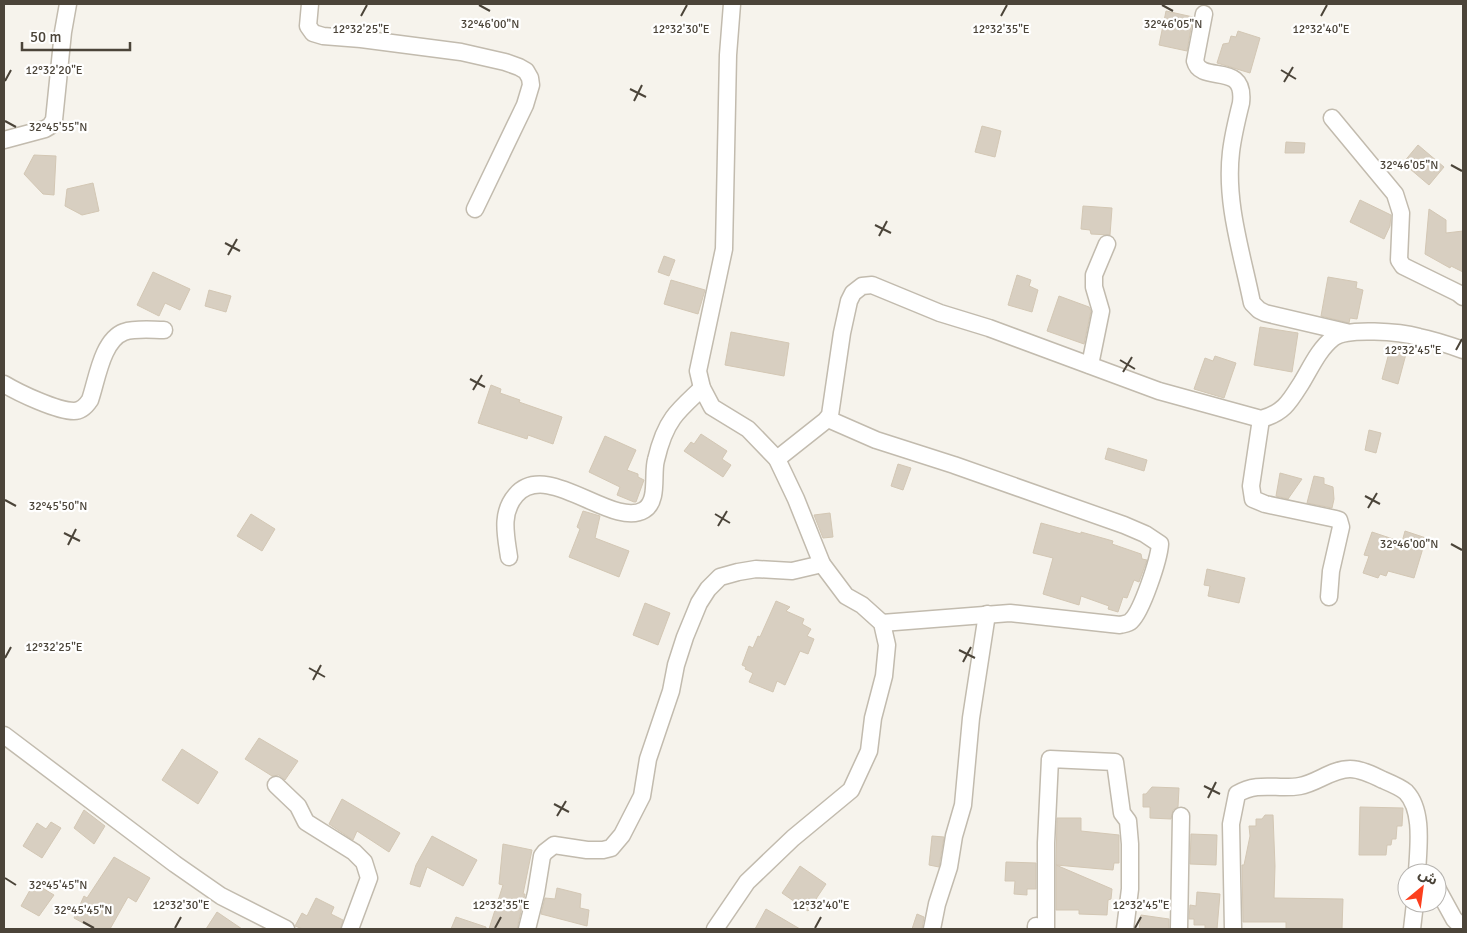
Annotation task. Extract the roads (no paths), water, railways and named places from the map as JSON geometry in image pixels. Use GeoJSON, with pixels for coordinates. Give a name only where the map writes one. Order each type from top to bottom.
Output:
{"type":"FeatureCollection","features":[{"type":"Feature","properties":{"kind":"street"},"geometry":{"type":"LineString","coordinates":[[4,140],[45,129],[54,120],[63,32],[68,4]]}},
{"type":"Feature","properties":{"kind":"street"},"geometry":{"type":"LineString","coordinates":[[310,4],[308,26],[313,33],[323,36],[460,52],[505,62],[519,67],[526,72],[530,78],[531,85],[525,106],[475,209]]}},
{"type":"Feature","properties":{"kind":"street"},"geometry":{"type":"LineString","coordinates":[[715,929],[747,882],[793,838],[851,790],[869,752],[873,718],[884,676],[887,645],[882,623],[862,605],[846,596],[822,564],[796,499],[777,459],[748,429],[712,407],[702,388],[698,371],[724,249],[728,65],[732,4]]}},
{"type":"Feature","properties":{"kind":"street"},"geometry":{"type":"LineString","coordinates":[[1204,14],[1195,61],[1196,65],[1205,72],[1231,77],[1239,85],[1242,95],[1242,103],[1231,152],[1231,190],[1234,222],[1252,303],[1265,313],[1346,332],[1368,331],[1417,336],[1463,350]]}},
{"type":"Feature","properties":{"kind":"street"},"geometry":{"type":"LineString","coordinates":[[1332,118],[1396,194],[1401,213],[1399,260],[1402,266],[1451,289],[1463,298]]}},
{"type":"Feature","properties":{"kind":"street"},"geometry":{"type":"LineString","coordinates":[[1090,365],[1101,311],[1094,287],[1094,275],[1107,244]]}},
{"type":"Feature","properties":{"kind":"street"},"geometry":{"type":"LineString","coordinates":[[777,459],[828,419],[832,406],[842,333],[849,301],[853,293],[862,286],[872,285],[882,288],[940,313],[989,328],[1159,391],[1261,419],[1281,411],[1291,400],[1325,346],[1334,337],[1346,332]]}},
{"type":"Feature","properties":{"kind":"street"},"geometry":{"type":"LineString","coordinates":[[4,384],[21,394],[62,409],[80,410],[90,400],[107,346],[113,339],[123,332],[164,330]]}},
{"type":"Feature","properties":{"kind":"street"},"geometry":{"type":"LineString","coordinates":[[509,557],[505,531],[506,515],[515,496],[520,490],[530,486],[554,487],[619,511],[634,513],[645,510],[651,500],[656,460],[672,419],[702,388]]}},
{"type":"Feature","properties":{"kind":"street"},"geometry":{"type":"LineString","coordinates":[[828,419],[876,440],[954,465],[1124,526],[1145,534],[1160,544],[1156,566],[1142,600],[1131,621],[1126,624],[1120,625],[1034,614],[987,614],[882,623]]}},
{"type":"Feature","properties":{"kind":"street"},"geometry":{"type":"LineString","coordinates":[[1261,419],[1251,486],[1253,499],[1265,504],[1336,519],[1340,523],[1331,571],[1329,597]]}},
{"type":"Feature","properties":{"kind":"street"},"geometry":{"type":"LineString","coordinates":[[527,929],[544,852],[554,845],[596,851],[611,848],[622,835],[642,796],[648,759],[671,691],[676,665],[685,637],[708,589],[720,577],[738,572],[756,569],[792,571],[822,564]]}},
{"type":"Feature","properties":{"kind":"street"},"geometry":{"type":"LineString","coordinates":[[932,929],[963,805],[972,718],[987,614]]}},
{"type":"Feature","properties":{"kind":"street"},"geometry":{"type":"LineString","coordinates":[[4,735],[221,896],[265,925],[286,929]]}},
{"type":"Feature","properties":{"kind":"street"},"geometry":{"type":"LineString","coordinates":[[1036,929],[1036,926],[1046,928],[1046,843],[1050,759],[1115,762],[1122,813],[1128,822],[1130,844],[1130,889],[1125,929]]}},
{"type":"Feature","properties":{"kind":"street"},"geometry":{"type":"LineString","coordinates":[[1233,929],[1231,824],[1237,794],[1245,789],[1265,786],[1301,786],[1335,772],[1350,769],[1373,775],[1406,792],[1416,807],[1420,863]]}},
{"type":"Feature","properties":{"kind":"street"},"geometry":{"type":"LineString","coordinates":[[276,785],[298,806],[306,822],[354,852],[364,862],[368,878],[350,929]]}},
{"type":"Feature","properties":{"kind":"street"},"geometry":{"type":"LineString","coordinates":[[1179,929],[1181,816]]}},
{"type":"Feature","properties":{"kind":"street"},"geometry":{"type":"LineString","coordinates":[[1447,906],[1454,919],[1463,928]]}},
{"type":"Feature","properties":{"kind":"street"},"geometry":{"type":"LineString","coordinates":[[1412,929],[1414,913]]}}]}
